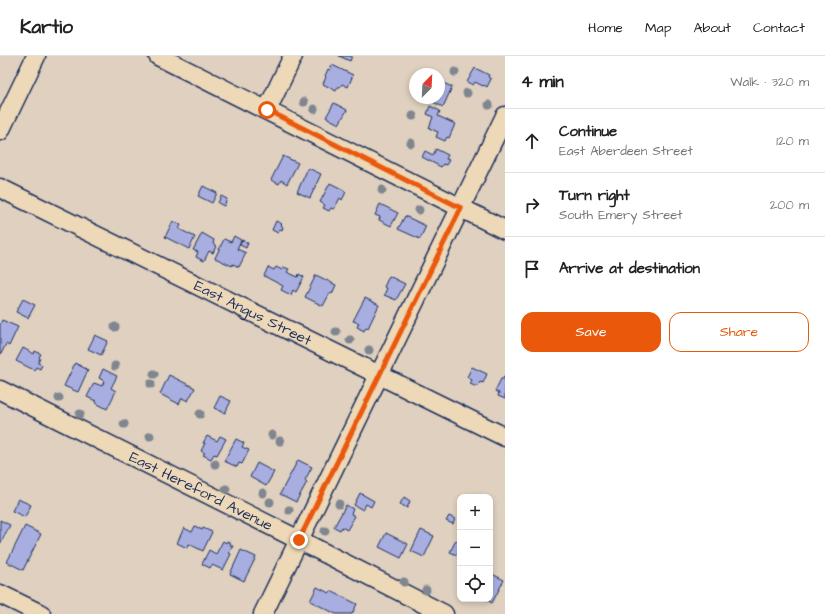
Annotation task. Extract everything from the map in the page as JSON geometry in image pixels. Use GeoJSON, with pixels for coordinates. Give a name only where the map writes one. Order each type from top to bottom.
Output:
{"type":"FeatureCollection","features":[{"type":"Feature","properties":{"kind":"street"},"geometry":{"type":"LineString","coordinates":[[0,131],[36,56]]}},
{"type":"Feature","properties":{"kind":"street"},"geometry":{"type":"LineString","coordinates":[[267,110],[293,56]]}},
{"type":"Feature","properties":{"kind":"street"},"geometry":{"type":"LineString","coordinates":[[162,57],[505,230]]}},
{"type":"Feature","properties":{"kind":"street"},"geometry":{"type":"LineString","coordinates":[[263,614],[505,116]]}},
{"type":"Feature","properties":{"kind":"street","name":"East Angus Street"},"geometry":{"type":"LineString","coordinates":[[0,188],[505,437]]}},
{"type":"Feature","properties":{"kind":"street","name":"East Hereford Avenue"},"geometry":{"type":"LineString","coordinates":[[0,390],[444,614]]}},
{"type":"Feature","properties":{"kind":"street"},"geometry":{"type":"LineString","coordinates":[[0,594],[41,614]]}},
{"type":"Feature","properties":{"kind":"building"},"geometry":{"type":"Polygon","coordinates":[[[339,56],[352,56],[350,61],[339,56]]]}},
{"type":"Feature","properties":{"kind":"building"},"geometry":{"type":"Polygon","coordinates":[[[332,65],[353,75],[348,87],[342,84],[336,91],[323,84],[328,69],[330,70],[332,65]]]}},
{"type":"Feature","properties":{"kind":"building"},"geometry":{"type":"Polygon","coordinates":[[[475,68],[489,75],[488,77],[491,79],[487,87],[475,82],[473,85],[467,82],[475,68]]]}},
{"type":"Feature","properties":{"kind":"building"},"geometry":{"type":"Polygon","coordinates":[[[445,84],[452,87],[445,103],[445,84]]]}},
{"type":"Feature","properties":{"kind":"building"},"geometry":{"type":"Polygon","coordinates":[[[334,103],[347,110],[339,124],[326,117],[334,103]]]}},
{"type":"Feature","properties":{"kind":"building"},"geometry":{"type":"Polygon","coordinates":[[[437,104],[444,104],[443,107],[437,104]]]}},
{"type":"Feature","properties":{"kind":"building"},"geometry":{"type":"Polygon","coordinates":[[[430,106],[440,111],[438,116],[455,124],[449,138],[447,137],[445,141],[436,137],[438,132],[429,128],[433,117],[427,114],[430,106]]]}},
{"type":"Feature","properties":{"kind":"building"},"geometry":{"type":"Polygon","coordinates":[[[436,149],[448,155],[446,159],[449,160],[446,165],[443,164],[441,167],[422,157],[425,151],[433,155],[436,149]]]}},
{"type":"Feature","properties":{"kind":"building"},"geometry":{"type":"Polygon","coordinates":[[[283,156],[298,163],[287,184],[281,180],[279,184],[271,180],[283,156]]]}},
{"type":"Feature","properties":{"kind":"building"},"geometry":{"type":"Polygon","coordinates":[[[308,168],[321,174],[310,198],[297,192],[308,168]]]}},
{"type":"Feature","properties":{"kind":"building"},"geometry":{"type":"Polygon","coordinates":[[[330,183],[346,192],[342,200],[340,198],[334,209],[331,208],[329,211],[323,208],[325,205],[320,202],[330,183]]]}},
{"type":"Feature","properties":{"kind":"building"},"geometry":{"type":"Polygon","coordinates":[[[203,186],[217,193],[212,203],[198,196],[203,186]]]}},
{"type":"Feature","properties":{"kind":"building"},"geometry":{"type":"Polygon","coordinates":[[[221,196],[227,199],[224,206],[218,203],[221,196]]]}},
{"type":"Feature","properties":{"kind":"building"},"geometry":{"type":"Polygon","coordinates":[[[380,204],[398,213],[391,226],[379,220],[380,217],[375,215],[380,204]]]}},
{"type":"Feature","properties":{"kind":"building"},"geometry":{"type":"Polygon","coordinates":[[[405,216],[426,226],[420,239],[398,229],[405,216]]]}},
{"type":"Feature","properties":{"kind":"building"},"geometry":{"type":"Polygon","coordinates":[[[173,221],[181,225],[179,229],[195,237],[189,249],[165,237],[173,221]]]}},
{"type":"Feature","properties":{"kind":"building"},"geometry":{"type":"Polygon","coordinates":[[[276,221],[282,224],[281,225],[283,227],[278,233],[272,230],[276,221]]]}},
{"type":"Feature","properties":{"kind":"building"},"geometry":{"type":"Polygon","coordinates":[[[202,233],[214,240],[213,244],[216,246],[213,253],[209,251],[204,261],[196,257],[198,252],[193,250],[202,233]]]}},
{"type":"Feature","properties":{"kind":"building"},"geometry":{"type":"Polygon","coordinates":[[[234,236],[241,240],[237,249],[246,253],[239,267],[233,264],[232,266],[215,258],[224,239],[231,242],[234,236]]]}},
{"type":"Feature","properties":{"kind":"building"},"geometry":{"type":"Polygon","coordinates":[[[242,240],[248,243],[246,248],[240,245],[242,240]]]}},
{"type":"Feature","properties":{"kind":"building"},"geometry":{"type":"Polygon","coordinates":[[[268,267],[274,270],[276,267],[282,270],[283,267],[289,269],[287,272],[298,277],[299,274],[304,277],[296,292],[293,290],[291,295],[281,290],[283,286],[264,276],[268,267]]]}},
{"type":"Feature","properties":{"kind":"building"},"geometry":{"type":"Polygon","coordinates":[[[316,275],[336,285],[332,294],[330,293],[323,306],[305,297],[316,275]]]}},
{"type":"Feature","properties":{"kind":"building"},"geometry":{"type":"Polygon","coordinates":[[[389,276],[405,284],[396,300],[384,295],[387,288],[384,287],[389,276]]]}},
{"type":"Feature","properties":{"kind":"building"},"geometry":{"type":"Polygon","coordinates":[[[365,298],[379,305],[368,328],[366,327],[364,331],[357,327],[359,323],[353,321],[365,298]]]}},
{"type":"Feature","properties":{"kind":"building"},"geometry":{"type":"Polygon","coordinates":[[[23,299],[35,305],[28,318],[16,312],[23,299]]]}},
{"type":"Feature","properties":{"kind":"building"},"geometry":{"type":"Polygon","coordinates":[[[2,320],[18,327],[9,346],[6,344],[0,354],[0,324],[2,320]]]}},
{"type":"Feature","properties":{"kind":"building"},"geometry":{"type":"Polygon","coordinates":[[[95,335],[108,341],[101,355],[88,349],[95,335]]]}},
{"type":"Feature","properties":{"kind":"building"},"geometry":{"type":"Polygon","coordinates":[[[23,348],[34,354],[35,351],[41,354],[38,363],[42,365],[40,369],[36,367],[34,370],[16,361],[23,348]]]}},
{"type":"Feature","properties":{"kind":"building"},"geometry":{"type":"Polygon","coordinates":[[[75,363],[88,370],[78,392],[64,386],[75,363]]]}},
{"type":"Feature","properties":{"kind":"building"},"geometry":{"type":"Polygon","coordinates":[[[472,367],[487,374],[483,383],[480,382],[477,387],[470,384],[472,380],[467,377],[472,367]]]}},
{"type":"Feature","properties":{"kind":"building"},"geometry":{"type":"Polygon","coordinates":[[[103,369],[117,376],[111,388],[116,391],[107,409],[96,403],[96,401],[87,397],[94,383],[102,386],[104,381],[99,378],[103,369]]]}},
{"type":"Feature","properties":{"kind":"building"},"geometry":{"type":"Polygon","coordinates":[[[169,375],[195,388],[188,401],[182,398],[179,404],[160,394],[169,375]]]}},
{"type":"Feature","properties":{"kind":"building"},"geometry":{"type":"Polygon","coordinates":[[[505,375],[505,399],[498,396],[499,393],[495,391],[501,379],[503,379],[505,375]]]}},
{"type":"Feature","properties":{"kind":"building"},"geometry":{"type":"Polygon","coordinates":[[[220,396],[231,401],[225,413],[214,408],[220,396]]]}},
{"type":"Feature","properties":{"kind":"building"},"geometry":{"type":"Polygon","coordinates":[[[207,436],[217,441],[220,436],[226,439],[217,455],[214,454],[211,459],[203,455],[205,453],[201,451],[207,436]]]}},
{"type":"Feature","properties":{"kind":"building"},"geometry":{"type":"Polygon","coordinates":[[[236,439],[244,443],[242,447],[249,450],[242,464],[239,463],[237,467],[224,461],[236,439]]]}},
{"type":"Feature","properties":{"kind":"building"},"geometry":{"type":"Polygon","coordinates":[[[298,460],[312,467],[305,480],[307,482],[296,502],[280,494],[298,460]]]}},
{"type":"Feature","properties":{"kind":"building"},"geometry":{"type":"Polygon","coordinates":[[[257,463],[274,472],[266,486],[250,477],[257,463]]]}},
{"type":"Feature","properties":{"kind":"building"},"geometry":{"type":"Polygon","coordinates":[[[360,493],[374,501],[371,507],[366,504],[363,510],[354,505],[360,493]]]}},
{"type":"Feature","properties":{"kind":"building"},"geometry":{"type":"Polygon","coordinates":[[[404,497],[410,501],[407,508],[400,504],[404,497]]]}},
{"type":"Feature","properties":{"kind":"building"},"geometry":{"type":"Polygon","coordinates":[[[18,499],[31,505],[25,517],[12,511],[18,499]]]}},
{"type":"Feature","properties":{"kind":"building"},"geometry":{"type":"Polygon","coordinates":[[[346,505],[353,509],[351,514],[355,516],[347,530],[342,527],[340,530],[334,527],[346,505]]]}},
{"type":"Feature","properties":{"kind":"building"},"geometry":{"type":"Polygon","coordinates":[[[449,516],[455,519],[453,524],[446,521],[449,516]]]}},
{"type":"Feature","properties":{"kind":"building"},"geometry":{"type":"Polygon","coordinates":[[[0,520],[10,525],[0,544],[0,520]]]}},
{"type":"Feature","properties":{"kind":"building"},"geometry":{"type":"Polygon","coordinates":[[[25,526],[41,534],[23,570],[7,562],[25,526]]]}},
{"type":"Feature","properties":{"kind":"building"},"geometry":{"type":"Polygon","coordinates":[[[195,526],[202,530],[203,528],[212,532],[203,551],[189,544],[187,548],[177,543],[184,528],[192,532],[195,526]]]}},
{"type":"Feature","properties":{"kind":"building"},"geometry":{"type":"Polygon","coordinates":[[[421,530],[434,536],[424,557],[411,551],[421,530]]]}},
{"type":"Feature","properties":{"kind":"building"},"geometry":{"type":"Polygon","coordinates":[[[386,533],[408,544],[401,558],[379,547],[386,533]]]}},
{"type":"Feature","properties":{"kind":"building"},"geometry":{"type":"Polygon","coordinates":[[[456,540],[457,540],[457,555],[450,552],[456,540]]]}},
{"type":"Feature","properties":{"kind":"building"},"geometry":{"type":"Polygon","coordinates":[[[223,541],[226,543],[227,541],[231,543],[230,545],[233,546],[229,553],[231,554],[223,570],[212,565],[210,568],[202,564],[209,550],[216,554],[223,541]]]}},
{"type":"Feature","properties":{"kind":"building"},"geometry":{"type":"Polygon","coordinates":[[[241,550],[256,557],[244,581],[230,574],[241,550]]]}},
{"type":"Feature","properties":{"kind":"building"},"geometry":{"type":"Polygon","coordinates":[[[493,574],[504,580],[493,601],[493,574]]]}},
{"type":"Feature","properties":{"kind":"building"},"geometry":{"type":"Polygon","coordinates":[[[317,587],[329,593],[331,591],[357,604],[352,614],[336,614],[310,601],[317,587]]]}},
{"type":"Feature","properties":{"kind":"route"},"geometry":{"type":"LineString","coordinates":[[267,110],[461,208],[299,540]]}}]}
